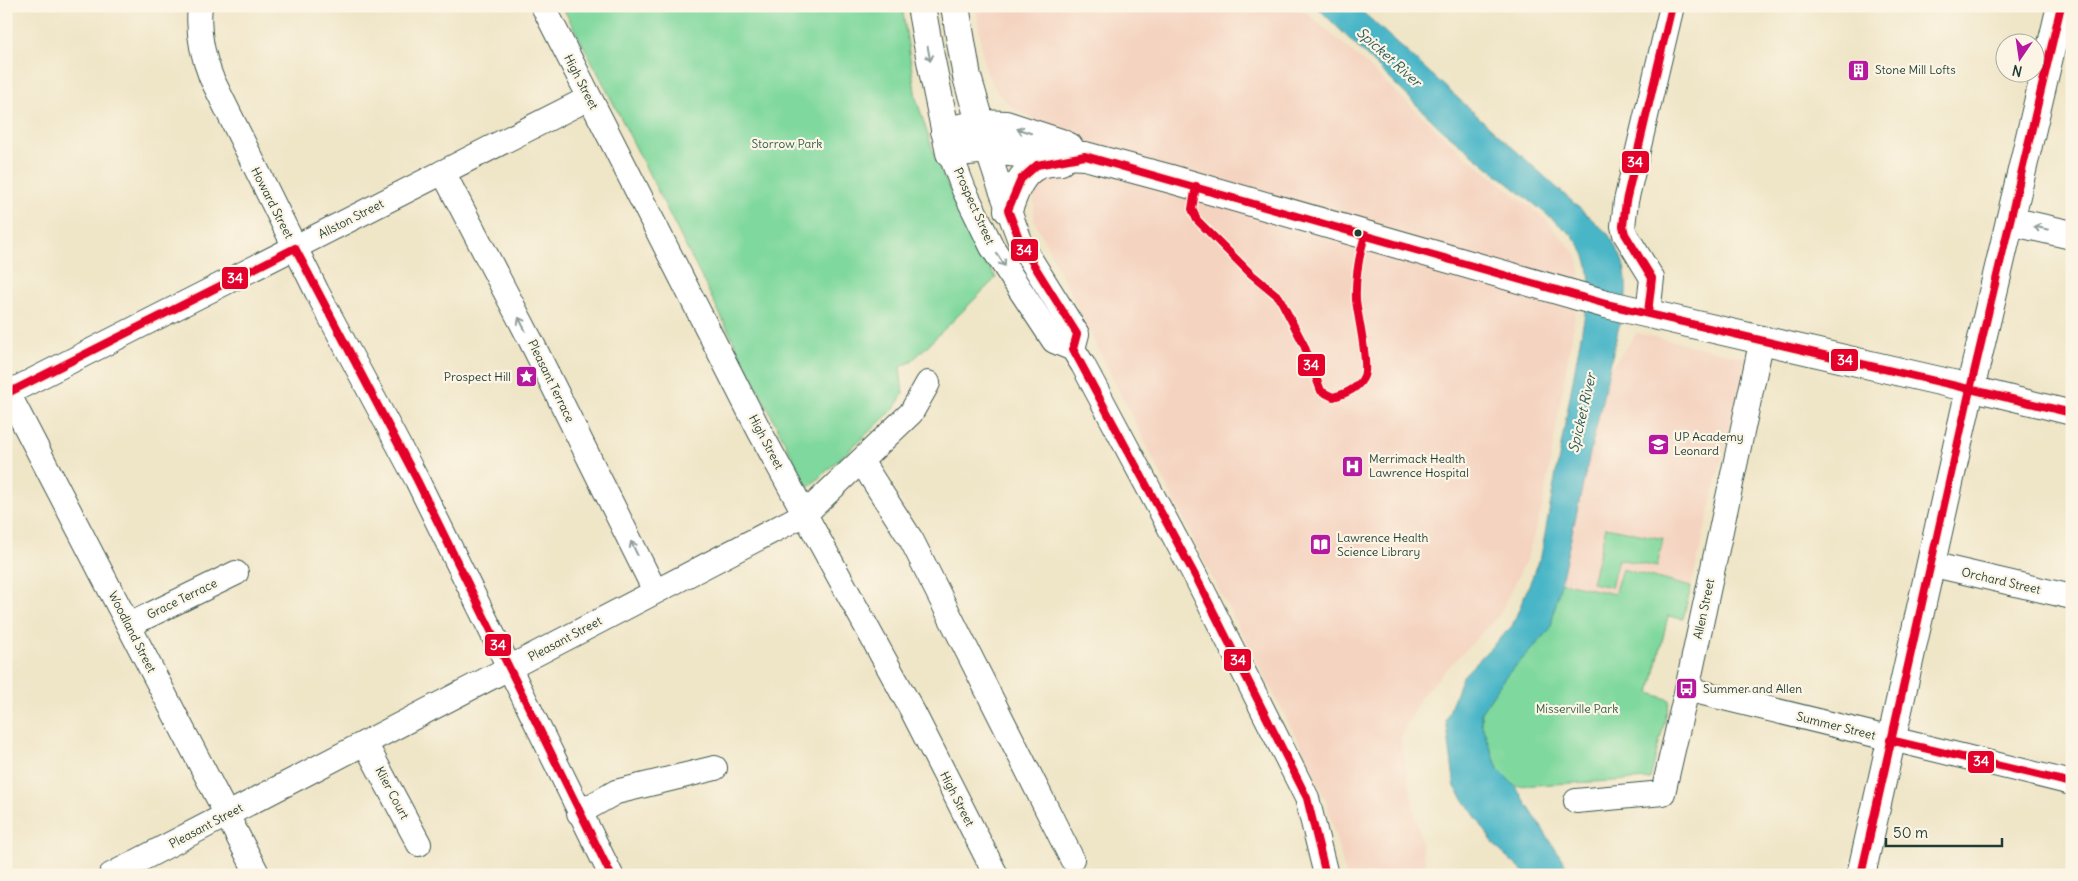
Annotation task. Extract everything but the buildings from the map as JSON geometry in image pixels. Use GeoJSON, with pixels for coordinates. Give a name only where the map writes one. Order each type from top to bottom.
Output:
{"type":"FeatureCollection","features":[{"type":"Feature","properties":{"kind":"main road","name":"Prospect Street"},"geometry":{"type":"LineString","coordinates":[[921,6],[948,142]]}},
{"type":"Feature","properties":{"kind":"main road"},"geometry":{"type":"LineString","coordinates":[[955,6],[967,77],[984,136]]}},
{"type":"Feature","properties":{"kind":"main road"},"geometry":{"type":"LineString","coordinates":[[1860,875],[1970,388],[2010,221],[2062,24]]}},
{"type":"Feature","properties":{"kind":"main road"},"geometry":{"type":"LineString","coordinates":[[948,142],[984,136],[1018,153],[1085,156],[1572,294],[1970,388]]}},
{"type":"Feature","properties":{"kind":"main road"},"geometry":{"type":"LineString","coordinates":[[1008,210],[1022,179],[1037,165],[1085,156]]}},
{"type":"Feature","properties":{"kind":"main road"},"geometry":{"type":"LineString","coordinates":[[2010,221],[2072,235]]}},
{"type":"Feature","properties":{"kind":"street","name":"Howard Street"},"geometry":{"type":"LineString","coordinates":[[200,6],[199,34],[203,56],[211,78],[295,248],[416,480],[611,875]]}},
{"type":"Feature","properties":{"kind":"street","name":"High Street"},"geometry":{"type":"LineString","coordinates":[[542,6],[756,423],[913,712],[996,875]]}},
{"type":"Feature","properties":{"kind":"street"},"geometry":{"type":"LineString","coordinates":[[1643,312],[1652,278],[1623,226],[1626,201],[1672,6]]}},
{"type":"Feature","properties":{"kind":"street","name":"Allston Street"},"geometry":{"type":"LineString","coordinates":[[7,392],[589,98]]}},
{"type":"Feature","properties":{"kind":"street"},"geometry":{"type":"LineString","coordinates":[[984,136],[1022,246],[1077,334],[1073,349],[1198,581],[1306,798],[1326,875]]}},
{"type":"Feature","properties":{"kind":"street","name":"Prospect Street"},"geometry":{"type":"LineString","coordinates":[[948,142],[964,190],[992,247],[1054,341],[1073,349]]}},
{"type":"Feature","properties":{"kind":"street","name":"Pleasant Terrace"},"geometry":{"type":"LineString","coordinates":[[443,172],[532,341],[655,592]]}},
{"type":"Feature","properties":{"kind":"street","name":"Allen Street"},"geometry":{"type":"LineString","coordinates":[[1576,801],[1663,793],[1762,339]]}},
{"type":"Feature","properties":{"kind":"street","name":"Pleasant Street"},"geometry":{"type":"LineString","coordinates":[[111,875],[805,514],[911,413],[928,383]]}},
{"type":"Feature","properties":{"kind":"street"},"geometry":{"type":"LineString","coordinates":[[1970,388],[2072,413]]}},
{"type":"Feature","properties":{"kind":"street","name":"Woodland Street"},"geometry":{"type":"LineString","coordinates":[[7,392],[258,875]]}},
{"type":"Feature","properties":{"kind":"street"},"geometry":{"type":"LineString","coordinates":[[861,461],[912,541],[1072,859]]}},
{"type":"Feature","properties":{"kind":"street","name":"Orchard Street"},"geometry":{"type":"LineString","coordinates":[[1930,564],[2072,597]]}},
{"type":"Feature","properties":{"kind":"street","name":"Grace Terrace"},"geometry":{"type":"LineString","coordinates":[[129,625],[236,573]]}},
{"type":"Feature","properties":{"kind":"street","name":"Summer Street"},"geometry":{"type":"LineString","coordinates":[[1687,689],[2072,783]]}},
{"type":"Feature","properties":{"kind":"street","name":"Klier Court"},"geometry":{"type":"LineString","coordinates":[[365,742],[419,844]]}},
{"type":"Feature","properties":{"kind":"street"},"geometry":{"type":"LineString","coordinates":[[580,813],[616,792],[715,768]]}},
{"type":"Feature","properties":{"kind":"shaded area","name":"Merrimack Health Lawrence Hospital"},"geometry":{"type":"Polygon","coordinates":[[[976,6],[1288,6],[1306,12],[1461,152],[1546,220],[1577,255],[1580,272],[1574,323],[1543,504],[1527,558],[1499,615],[1422,695],[1400,739],[1428,875],[1346,875],[1326,801],[1302,748],[1206,565],[1034,220],[1033,119],[1017,111],[999,95],[985,70],[976,6]]]}},
{"type":"Feature","properties":{"kind":"shaded area","name":"UP Academy Leonard"},"geometry":{"type":"Polygon","coordinates":[[[1637,333],[1746,358],[1691,587],[1622,569],[1614,594],[1560,582],[1607,373],[1637,333]]]}},
{"type":"Feature","properties":{"kind":"green space","name":"Storrow Park"},"geometry":{"type":"Polygon","coordinates":[[[562,6],[902,6],[916,98],[936,160],[973,240],[996,278],[911,362],[900,367],[903,394],[894,409],[808,488],[597,71],[562,6]]]}},
{"type":"Feature","properties":{"kind":"green space"},"geometry":{"type":"Polygon","coordinates":[[[1606,527],[1663,539],[1657,567],[1618,559],[1611,587],[1592,583],[1606,527]]]}},
{"type":"Feature","properties":{"kind":"green space","name":"Misserville Park"},"geometry":{"type":"Polygon","coordinates":[[[1622,569],[1691,587],[1683,619],[1668,616],[1650,693],[1670,700],[1650,779],[1515,786],[1498,769],[1481,723],[1481,712],[1505,677],[1550,630],[1560,582],[1614,594],[1622,569]]]}},
{"type":"Feature","properties":{"kind":"water","name":"Spicket River"},"geometry":{"type":"Polygon","coordinates":[[[1316,6],[1356,6],[1608,234],[1623,263],[1626,278],[1626,295],[1550,630],[1505,677],[1481,712],[1481,723],[1498,769],[1515,786],[1565,864],[1579,875],[1527,875],[1497,848],[1455,787],[1446,720],[1462,677],[1512,626],[1541,556],[1590,286],[1586,258],[1571,234],[1440,128],[1316,6]]]}},
{"type":"Feature","properties":{"kind":"transit line","name":"34"},"geometry":{"type":"LineString","coordinates":[[1648,313],[1652,278],[1625,234],[1623,226],[1626,201],[1672,6]]}},
{"type":"Feature","properties":{"kind":"transit line","name":"34"},"geometry":{"type":"LineString","coordinates":[[1861,875],[1968,398],[2061,6]]}},
{"type":"Feature","properties":{"kind":"transit line","name":"34"},"geometry":{"type":"LineString","coordinates":[[1326,875],[1307,798],[1198,581],[1073,349],[1077,334],[1022,246],[1008,210],[1021,179],[1037,165],[1085,156],[1606,304],[2072,413]]}},
{"type":"Feature","properties":{"kind":"transit line","name":"34"},"geometry":{"type":"LineString","coordinates":[[1196,186],[1192,209],[1197,220],[1250,273],[1279,297],[1304,345],[1321,391],[1333,397],[1355,388],[1364,376],[1365,361],[1356,300],[1356,283],[1365,235]]}},
{"type":"Feature","properties":{"kind":"transit line","name":"34"},"geometry":{"type":"LineString","coordinates":[[6,394],[295,248],[417,480],[611,875]]}},
{"type":"Feature","properties":{"kind":"transit line","name":"34"},"geometry":{"type":"LineString","coordinates":[[1890,740],[2072,783]]}},
{"type":"Feature","properties":{"kind":"place","name":"Stone Mill Lofts"},"geometry":{"type":"Point","coordinates":[1859,70]}},
{"type":"Feature","properties":{"kind":"place","name":"Prospect Hill"},"geometry":{"type":"Point","coordinates":[527,377]}},
{"type":"Feature","properties":{"kind":"place","name":"UP Academy Leonard"},"geometry":{"type":"Point","coordinates":[1658,444]}},
{"type":"Feature","properties":{"kind":"place","name":"Merrimack Health Lawrence Hospital"},"geometry":{"type":"Point","coordinates":[1353,466]}},
{"type":"Feature","properties":{"kind":"place","name":"Lawrence Health Science Library"},"geometry":{"type":"Point","coordinates":[1321,545]}},
{"type":"Feature","properties":{"kind":"place","name":"Summer and Allen"},"geometry":{"type":"Point","coordinates":[1687,689]}}]}
